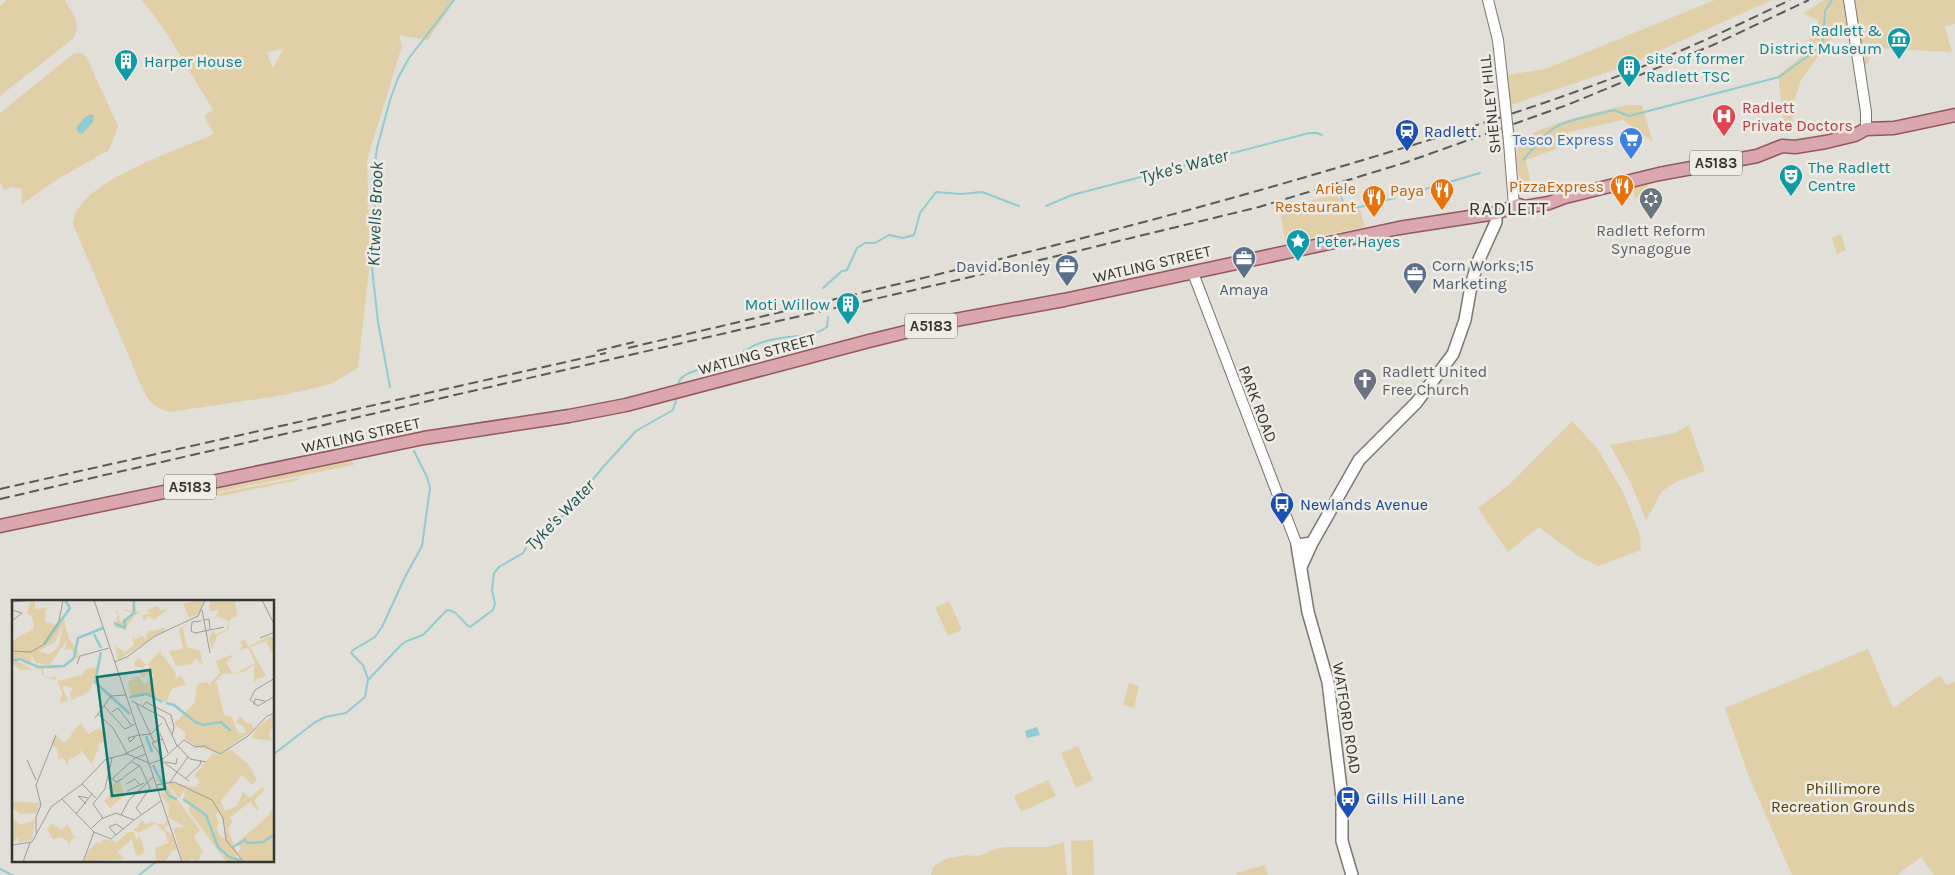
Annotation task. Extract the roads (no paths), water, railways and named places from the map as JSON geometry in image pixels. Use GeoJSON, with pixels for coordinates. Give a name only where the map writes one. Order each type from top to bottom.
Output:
{"type":"FeatureCollection","features":[{"type":"Feature","properties":{"kind":"main road","name":"WATLING STREET"},"geometry":{"type":"LineString","coordinates":[[0,526],[424,438],[586,413],[667,395],[909,331],[1193,273],[1399,228],[1496,213],[1525,201],[1565,197],[1659,174],[1757,156],[1782,146],[1795,147],[1826,142],[1855,135],[1866,129],[1894,128],[1955,115]]}},
{"type":"Feature","properties":{"kind":"main road"},"geometry":{"type":"LineString","coordinates":[[1301,567],[1312,543],[1359,460],[1416,403],[1453,354],[1466,320],[1474,274],[1496,222],[1496,213]]}},
{"type":"Feature","properties":{"kind":"main road"},"geometry":{"type":"LineString","coordinates":[[1296,545],[1312,543]]}},
{"type":"Feature","properties":{"kind":"main road","name":"WATFORD ROAD"},"geometry":{"type":"LineString","coordinates":[[1296,545],[1308,612],[1328,682],[1342,797],[1342,841],[1352,875]]}},
{"type":"Feature","properties":{"kind":"street","name":"SHENLEY HILL"},"geometry":{"type":"LineString","coordinates":[[1488,0],[1498,40],[1516,206]]}},
{"type":"Feature","properties":{"kind":"street"},"geometry":{"type":"LineString","coordinates":[[1848,0],[1866,112],[1866,129]]}},
{"type":"Feature","properties":{"kind":"street","name":"PARK ROAD"},"geometry":{"type":"LineString","coordinates":[[1193,273],[1296,545]]}},
{"type":"Feature","properties":{"kind":"water"},"geometry":{"type":"Polygon","coordinates":[[[91,114],[94,116],[93,122],[82,134],[78,132],[76,128],[84,118],[91,114]]]}},
{"type":"Feature","properties":{"kind":"water"},"geometry":{"type":"Polygon","coordinates":[[[1037,727],[1040,735],[1027,738],[1025,731],[1037,727]]]}},
{"type":"Feature","properties":{"kind":"waterway","name":"Kitwells Brook"},"geometry":{"type":"LineString","coordinates":[[390,387],[378,322],[372,268],[376,215],[372,185],[377,148],[398,78],[409,58],[454,0]]}},
{"type":"Feature","properties":{"kind":"waterway","name":"Tyke's Water"},"geometry":{"type":"LineString","coordinates":[[1523,160],[1546,134],[1559,125],[1573,120],[1614,110],[1629,116],[1779,77],[1823,45],[1825,11],[1832,0]]}},
{"type":"Feature","properties":{"kind":"waterway","name":"Tyke's Water"},"geometry":{"type":"LineString","coordinates":[[1046,206],[1072,195],[1309,133],[1322,135]]}},
{"type":"Feature","properties":{"kind":"waterway","name":"Tyke's Water"},"geometry":{"type":"LineString","coordinates":[[1415,192],[1480,173]]}},
{"type":"Feature","properties":{"kind":"waterway","name":"Tyke's Water"},"geometry":{"type":"LineString","coordinates":[[823,288],[842,271],[847,270],[857,248],[865,243],[875,243],[889,235],[903,238],[914,235],[920,213],[936,192],[961,194],[982,192],[1019,206]]}},
{"type":"Feature","properties":{"kind":"waterway","name":"Tyke's Water"},"geometry":{"type":"LineString","coordinates":[[1341,196],[1344,206],[1352,209],[1395,198]]}},
{"type":"Feature","properties":{"kind":"waterway","name":"Tyke's Water"},"geometry":{"type":"LineString","coordinates":[[678,385],[681,379],[688,374],[721,363],[757,344],[821,331],[827,327],[828,317]]}},
{"type":"Feature","properties":{"kind":"waterway","name":"Tyke's Water"},"geometry":{"type":"LineString","coordinates":[[275,753],[314,723],[325,717],[346,713],[365,697],[368,680],[401,645],[423,635],[447,610],[457,614],[470,627],[493,610],[495,604],[492,590],[494,573],[499,567],[523,553],[528,544],[542,530],[560,519],[636,431],[673,410],[677,397]]}},
{"type":"Feature","properties":{"kind":"waterway","name":"Kitwells Brook"},"geometry":{"type":"LineString","coordinates":[[368,679],[363,665],[351,653],[375,637],[382,627],[405,577],[422,546],[430,488],[427,477],[414,451]]}},
{"type":"Feature","properties":{"kind":"waterway","name":"Tyke's Water"},"geometry":{"type":"LineString","coordinates":[[139,875],[156,862]]}},
{"type":"Feature","properties":{"kind":"waterway","name":"Tyke's Water"},"geometry":{"type":"LineString","coordinates":[[0,869],[12,875]]}},
{"type":"Feature","properties":{"kind":"railway"},"geometry":{"type":"LineString","coordinates":[[628,348],[891,286],[1153,220],[1365,159],[1484,123],[1601,83],[1734,27],[1790,0]]}},
{"type":"Feature","properties":{"kind":"railway"},"geometry":{"type":"LineString","coordinates":[[0,499],[962,279],[1259,207],[1404,163],[1567,105],[1713,45],[1809,0]]}},
{"type":"Feature","properties":{"kind":"railway"},"geometry":{"type":"LineString","coordinates":[[597,351],[634,342]]}},
{"type":"Feature","properties":{"kind":"railway"},"geometry":{"type":"LineString","coordinates":[[0,489],[606,353]]}},
{"type":"Feature","properties":{"kind":"place","name":"Radlett & District Museum"},"geometry":{"type":"Point","coordinates":[1899,60]}},
{"type":"Feature","properties":{"kind":"place","name":"Harper House"},"geometry":{"type":"Point","coordinates":[126,82]}},
{"type":"Feature","properties":{"kind":"place","name":"site of former Radlett TSC"},"geometry":{"type":"Point","coordinates":[1629,88]}},
{"type":"Feature","properties":{"kind":"place","name":"Radlett Private Doctors"},"geometry":{"type":"Point","coordinates":[1724,137]}},
{"type":"Feature","properties":{"kind":"place","name":"Radlett"},"geometry":{"type":"Point","coordinates":[1407,152]}},
{"type":"Feature","properties":{"kind":"place","name":"Tesco Express"},"geometry":{"type":"Point","coordinates":[1631,160]}},
{"type":"Feature","properties":{"kind":"place","name":"The Radlett Centre"},"geometry":{"type":"Point","coordinates":[1791,197]}},
{"type":"Feature","properties":{"kind":"place","name":"PizzaExpress"},"geometry":{"type":"Point","coordinates":[1622,207]}},
{"type":"Feature","properties":{"kind":"place","name":"Paya"},"geometry":{"type":"Point","coordinates":[1442,211]}},
{"type":"Feature","properties":{"kind":"place","name":"Ariele Restaurant"},"geometry":{"type":"Point","coordinates":[1374,218]}},
{"type":"Feature","properties":{"kind":"place","name":"Radlett Reform Synagogue"},"geometry":{"type":"Point","coordinates":[1651,220]}},
{"type":"Feature","properties":{"kind":"place","name":"Peter Hayes"},"geometry":{"type":"Point","coordinates":[1298,262]}},
{"type":"Feature","properties":{"kind":"place","name":"Amaya"},"geometry":{"type":"Point","coordinates":[1244,279]}},
{"type":"Feature","properties":{"kind":"place","name":"David Bonley"},"geometry":{"type":"Point","coordinates":[1067,287]}},
{"type":"Feature","properties":{"kind":"place","name":"Corn Works;15 Marketing"},"geometry":{"type":"Point","coordinates":[1415,295]}},
{"type":"Feature","properties":{"kind":"place","name":"Moti Willow"},"geometry":{"type":"Point","coordinates":[848,325]}},
{"type":"Feature","properties":{"kind":"place","name":"Radlett United Free Church"},"geometry":{"type":"Point","coordinates":[1365,401]}},
{"type":"Feature","properties":{"kind":"place","name":"Newlands Avenue"},"geometry":{"type":"Point","coordinates":[1282,525]}},
{"type":"Feature","properties":{"kind":"place","name":"Gills Hill Lane"},"geometry":{"type":"Point","coordinates":[1348,819]}},
{"type":"Feature","properties":{"kind":"district","name":"RADLETT"},"geometry":{"type":"Point","coordinates":[1509,209]}},
{"type":"Feature","properties":{"kind":"park label","name":"Phillimore Recreation Grounds"},"geometry":{"type":"Point","coordinates":[1843,797]}}]}
